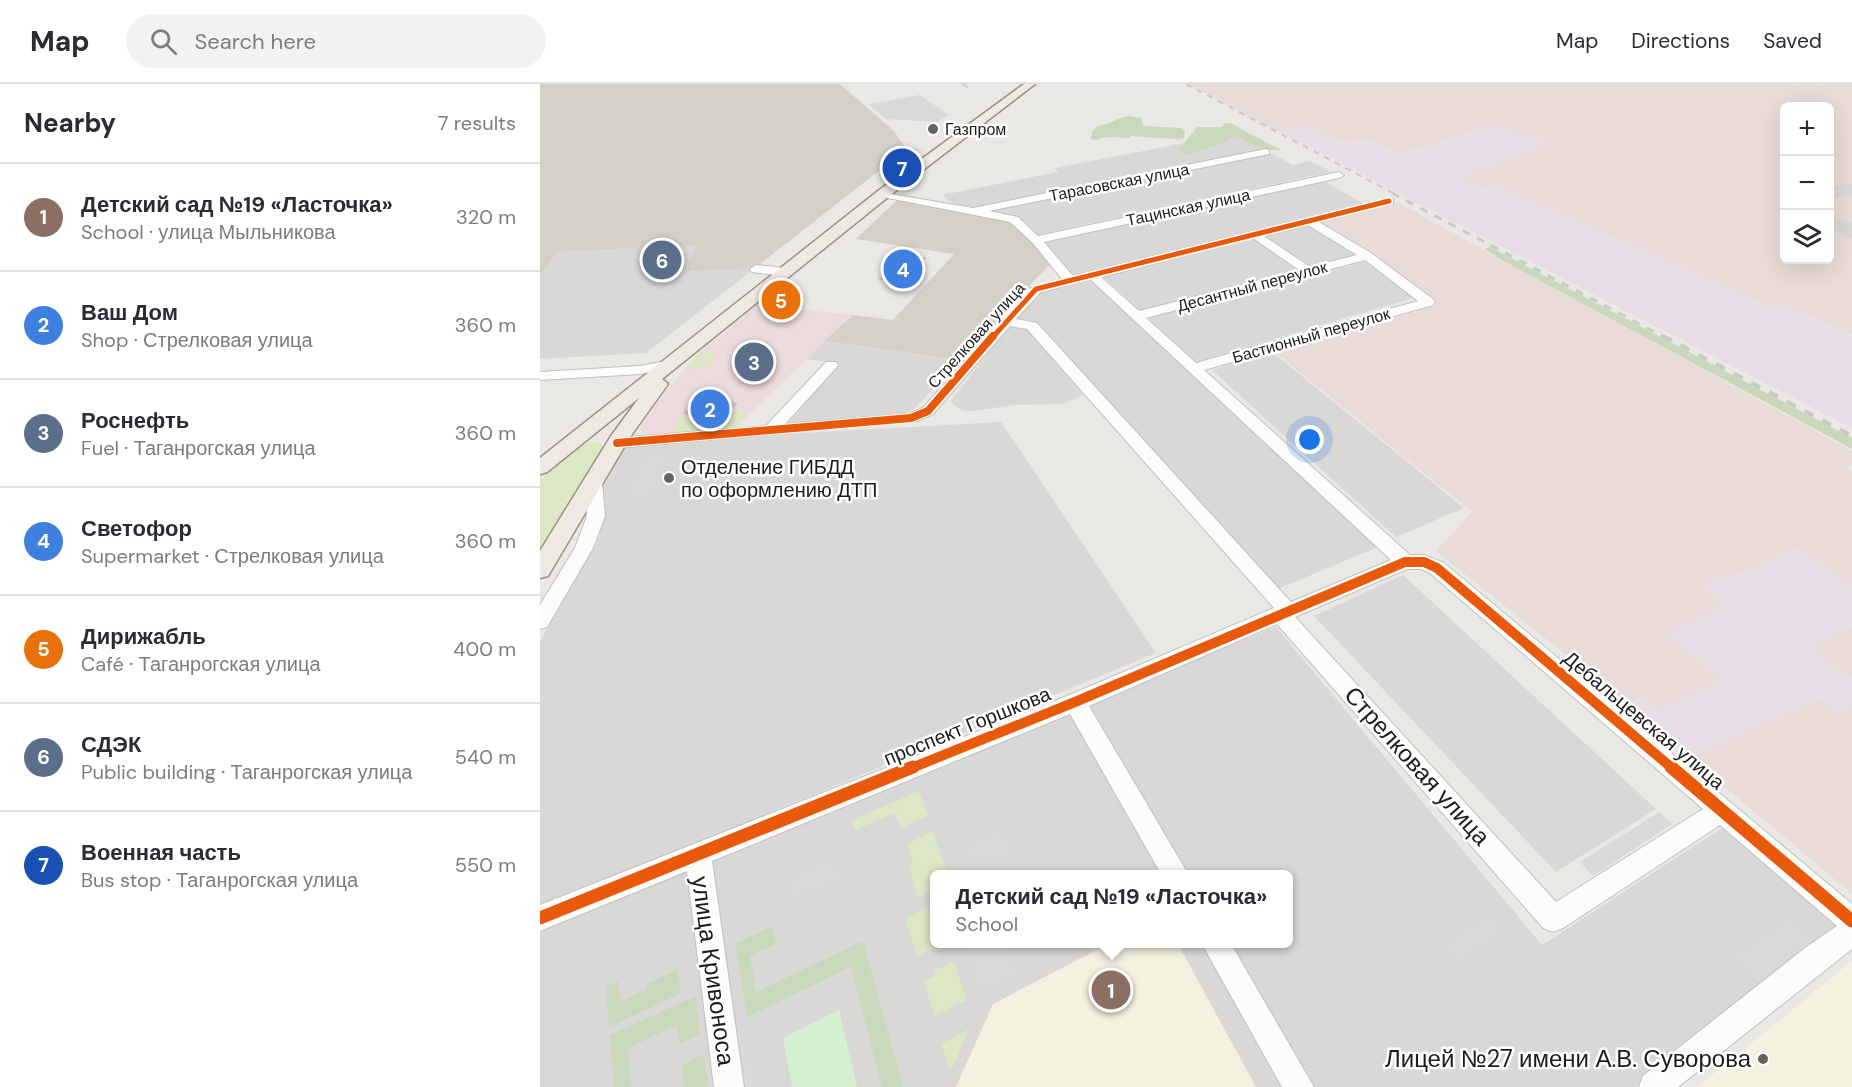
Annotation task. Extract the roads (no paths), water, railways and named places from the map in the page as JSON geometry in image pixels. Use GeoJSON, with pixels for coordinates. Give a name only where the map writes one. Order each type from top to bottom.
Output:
{"type":"FeatureCollection","features":[{"type":"Feature","properties":{"kind":"main road"},"geometry":{"type":"LineString","coordinates":[[540,468],[883,194],[1030,84]]}},
{"type":"Feature","properties":{"kind":"main road"},"geometry":{"type":"LineString","coordinates":[[540,570],[615,446],[671,364]]}},
{"type":"Feature","properties":{"kind":"main road"},"geometry":{"type":"LineString","coordinates":[[605,417],[601,426],[606,430],[618,428],[633,419]]}},
{"type":"Feature","properties":{"kind":"main road"},"geometry":{"type":"LineString","coordinates":[[564,449],[598,440],[615,446]]}},
{"type":"Feature","properties":{"kind":"street","name":"Тарасовская улица"},"geometry":{"type":"LineString","coordinates":[[973,211],[1266,152]]}},
{"type":"Feature","properties":{"kind":"street","name":"Тацинская улица"},"geometry":{"type":"LineString","coordinates":[[1036,240],[1339,175]]}},
{"type":"Feature","properties":{"kind":"street"},"geometry":{"type":"LineString","coordinates":[[883,194],[1014,219],[1036,240],[1070,281]]}},
{"type":"Feature","properties":{"kind":"street","name":"Стрелковая улица"},"geometry":{"type":"LineString","coordinates":[[615,446],[911,418],[928,411],[1032,292],[1389,201]]}},
{"type":"Feature","properties":{"kind":"street"},"geometry":{"type":"LineString","coordinates":[[1312,222],[1366,256]]}},
{"type":"Feature","properties":{"kind":"street"},"geometry":{"type":"LineString","coordinates":[[1257,236],[1308,271]]}},
{"type":"Feature","properties":{"kind":"street","name":"Десантный переулок"},"geometry":{"type":"LineString","coordinates":[[1137,316],[1366,256]]}},
{"type":"Feature","properties":{"kind":"street","name":"Бастионный переулок"},"geometry":{"type":"LineString","coordinates":[[1194,368],[1428,302],[1366,256]]}},
{"type":"Feature","properties":{"kind":"street"},"geometry":{"type":"LineString","coordinates":[[756,268],[784,272]]}},
{"type":"Feature","properties":{"kind":"street"},"geometry":{"type":"LineString","coordinates":[[1092,275],[1405,562]]}},
{"type":"Feature","properties":{"kind":"street","name":"Стрелковая улица"},"geometry":{"type":"LineString","coordinates":[[1006,321],[1032,326],[1553,919],[1722,810]]}},
{"type":"Feature","properties":{"kind":"street"},"geometry":{"type":"LineString","coordinates":[[540,376],[640,370],[671,364]]}},
{"type":"Feature","properties":{"kind":"street"},"geometry":{"type":"LineString","coordinates":[[771,430],[831,365]]}},
{"type":"Feature","properties":{"kind":"street"},"geometry":{"type":"LineString","coordinates":[[540,622],[584,548],[596,516],[593,482]]}},
{"type":"Feature","properties":{"kind":"street","name":"проспект Горшкова"},"geometry":{"type":"LineString","coordinates":[[540,918],[1075,702],[1405,562]]}},
{"type":"Feature","properties":{"kind":"street","name":"Дебальцевская улица"},"geometry":{"type":"LineString","coordinates":[[1405,562],[1424,562],[1437,568],[1852,921]]}},
{"type":"Feature","properties":{"kind":"street"},"geometry":{"type":"LineString","coordinates":[[1075,702],[1173,870]]}},
{"type":"Feature","properties":{"kind":"street","name":"улица Кривоноса"},"geometry":{"type":"LineString","coordinates":[[698,855],[729,1087]]}},
{"type":"Feature","properties":{"kind":"street"},"geometry":{"type":"LineString","coordinates":[[1654,1087],[1815,957],[1852,932]]}},
{"type":"Feature","properties":{"kind":"street"},"geometry":{"type":"LineString","coordinates":[[1218,948],[1299,1087]]}},
{"type":"Feature","properties":{"kind":"railway"},"geometry":{"type":"LineString","coordinates":[[963,84],[971,90]]}},
{"type":"Feature","properties":{"kind":"railway"},"geometry":{"type":"LineString","coordinates":[[1186,84],[1395,194]]}},
{"type":"Feature","properties":{"kind":"railway"},"geometry":{"type":"LineString","coordinates":[[1392,193],[1666,338]]}},
{"type":"Feature","properties":{"kind":"railway"},"geometry":{"type":"LineString","coordinates":[[1663,336],[1852,436]]}},
{"type":"Feature","properties":{"kind":"place","name":"Газпром"},"geometry":{"type":"Point","coordinates":[933,129]}},
{"type":"Feature","properties":{"kind":"place","name":"Военная часть"},"geometry":{"type":"Point","coordinates":[902,168]}},
{"type":"Feature","properties":{"kind":"place","name":"СДЭК"},"geometry":{"type":"Point","coordinates":[662,260]}},
{"type":"Feature","properties":{"kind":"place","name":"Светофор"},"geometry":{"type":"Point","coordinates":[903,269]}},
{"type":"Feature","properties":{"kind":"place","name":"Дирижабль"},"geometry":{"type":"Point","coordinates":[781,300]}},
{"type":"Feature","properties":{"kind":"place","name":"Роснефть"},"geometry":{"type":"Point","coordinates":[754,362]}},
{"type":"Feature","properties":{"kind":"place","name":"Ваш Дом"},"geometry":{"type":"Point","coordinates":[710,409]}},
{"type":"Feature","properties":{"kind":"place","name":"Отделение ГИБДД по оформлению ДТП"},"geometry":{"type":"Point","coordinates":[669,478]}},
{"type":"Feature","properties":{"kind":"place","name":"Детский сад №19 «Ласточка»"},"geometry":{"type":"Point","coordinates":[1111,990]}},
{"type":"Feature","properties":{"kind":"place","name":"Лицей №27 имени А.В. Суворова"},"geometry":{"type":"Point","coordinates":[1763,1059]}}]}
